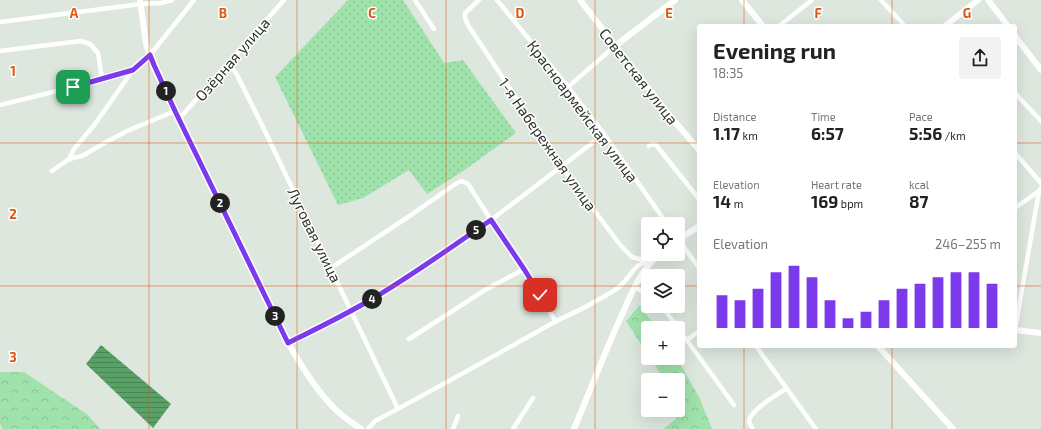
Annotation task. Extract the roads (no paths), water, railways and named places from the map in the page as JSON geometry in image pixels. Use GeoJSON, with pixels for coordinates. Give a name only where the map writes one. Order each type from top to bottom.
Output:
{"type":"FeatureCollection","features":[{"type":"Feature","properties":{"kind":"main road","name":"Советская улица"},"geometry":{"type":"LineString","coordinates":[[580,0],[665,110],[697,148]]}},
{"type":"Feature","properties":{"kind":"main road"},"geometry":{"type":"LineString","coordinates":[[615,46],[675,0]]}},
{"type":"Feature","properties":{"kind":"main road"},"geometry":{"type":"LineString","coordinates":[[742,0],[761,24]]}},
{"type":"Feature","properties":{"kind":"main road"},"geometry":{"type":"LineString","coordinates":[[948,24],[978,0]]}},
{"type":"Feature","properties":{"kind":"main road"},"geometry":{"type":"LineString","coordinates":[[988,0],[1006,24]]}},
{"type":"Feature","properties":{"kind":"main road"},"geometry":{"type":"LineString","coordinates":[[141,2],[146,44],[154,65],[288,343],[315,387],[333,407],[361,429]]}},
{"type":"Feature","properties":{"kind":"main road"},"geometry":{"type":"LineString","coordinates":[[1017,39],[1041,70]]}},
{"type":"Feature","properties":{"kind":"main road"},"geometry":{"type":"LineString","coordinates":[[685,235],[697,227]]}},
{"type":"Feature","properties":{"kind":"main road"},"geometry":{"type":"LineString","coordinates":[[574,429],[634,287],[649,261]]}},
{"type":"Feature","properties":{"kind":"main road"},"geometry":{"type":"LineString","coordinates":[[1017,330],[1041,333]]}},
{"type":"Feature","properties":{"kind":"main road"},"geometry":{"type":"LineString","coordinates":[[880,348],[953,429]]}},
{"type":"Feature","properties":{"kind":"street"},"geometry":{"type":"LineString","coordinates":[[0,22],[141,2],[162,3],[172,0]]}},
{"type":"Feature","properties":{"kind":"street"},"geometry":{"type":"LineString","coordinates":[[69,159],[74,149],[95,124],[133,70],[150,55],[194,0]]}},
{"type":"Feature","properties":{"kind":"street","name":"Озёрная улица"},"geometry":{"type":"LineString","coordinates":[[179,119],[284,0]]}},
{"type":"Feature","properties":{"kind":"street"},"geometry":{"type":"LineString","coordinates":[[415,0],[434,30]]}},
{"type":"Feature","properties":{"kind":"street","name":"1-я Набережная улица"},"geometry":{"type":"LineString","coordinates":[[479,0],[465,13],[465,18],[468,25],[561,166],[621,246],[632,257],[641,259]]}},
{"type":"Feature","properties":{"kind":"street","name":"Красноармейская улица"},"geometry":{"type":"LineString","coordinates":[[497,0],[604,134],[662,217]]}},
{"type":"Feature","properties":{"kind":"street"},"geometry":{"type":"LineString","coordinates":[[782,24],[812,0]]}},
{"type":"Feature","properties":{"kind":"street"},"geometry":{"type":"LineString","coordinates":[[881,0],[903,24]]}},
{"type":"Feature","properties":{"kind":"street"},"geometry":{"type":"LineString","coordinates":[[0,51],[81,41],[90,44],[98,53],[102,79]]}},
{"type":"Feature","properties":{"kind":"street"},"geometry":{"type":"LineString","coordinates":[[568,87],[615,46]]}},
{"type":"Feature","properties":{"kind":"street","name":"Луговая улица"},"geometry":{"type":"LineString","coordinates":[[228,63],[236,73],[247,95],[398,409]]}},
{"type":"Feature","properties":{"kind":"street"},"geometry":{"type":"LineString","coordinates":[[0,104],[133,70]]}},
{"type":"Feature","properties":{"kind":"street"},"geometry":{"type":"LineString","coordinates":[[1017,95],[1041,121]]}},
{"type":"Feature","properties":{"kind":"street"},"geometry":{"type":"LineString","coordinates":[[52,171],[69,159],[82,156],[108,140],[175,111]]}},
{"type":"Feature","properties":{"kind":"street"},"geometry":{"type":"LineString","coordinates":[[288,343],[351,311],[396,284],[491,220],[604,134]]}},
{"type":"Feature","properties":{"kind":"street","name":"Советская улица"},"geometry":{"type":"LineString","coordinates":[[650,146],[652,144],[656,145],[697,196]]}},
{"type":"Feature","properties":{"kind":"street"},"geometry":{"type":"LineString","coordinates":[[1017,155],[1041,184]]}},
{"type":"Feature","properties":{"kind":"street"},"geometry":{"type":"LineString","coordinates":[[330,268],[462,181],[468,184],[524,269],[556,322]]}},
{"type":"Feature","properties":{"kind":"street"},"geometry":{"type":"LineString","coordinates":[[1017,206],[1040,190]]}},
{"type":"Feature","properties":{"kind":"street"},"geometry":{"type":"LineString","coordinates":[[1017,319],[1040,190]]}},
{"type":"Feature","properties":{"kind":"street"},"geometry":{"type":"LineString","coordinates":[[685,249],[697,265]]}},
{"type":"Feature","properties":{"kind":"street"},"geometry":{"type":"LineString","coordinates":[[368,429],[374,421],[556,322],[583,309],[615,290],[622,285],[635,268],[649,261]]}},
{"type":"Feature","properties":{"kind":"street"},"geometry":{"type":"LineString","coordinates":[[409,339],[485,290],[524,269]]}},
{"type":"Feature","properties":{"kind":"street"},"geometry":{"type":"LineString","coordinates":[[634,287],[641,291]]}},
{"type":"Feature","properties":{"kind":"street"},"geometry":{"type":"LineString","coordinates":[[667,313],[734,405]]}},
{"type":"Feature","properties":{"kind":"street"},"geometry":{"type":"LineString","coordinates":[[687,340],[697,332]]}},
{"type":"Feature","properties":{"kind":"street"},"geometry":{"type":"LineString","coordinates":[[757,348],[816,429]]}},
{"type":"Feature","properties":{"kind":"street"},"geometry":{"type":"LineString","coordinates":[[753,429],[749,420],[756,409],[787,388]]}},
{"type":"Feature","properties":{"kind":"street"},"geometry":{"type":"LineString","coordinates":[[513,429],[533,398]]}},
{"type":"Feature","properties":{"kind":"street"},"geometry":{"type":"LineString","coordinates":[[453,429],[458,416]]}}]}
